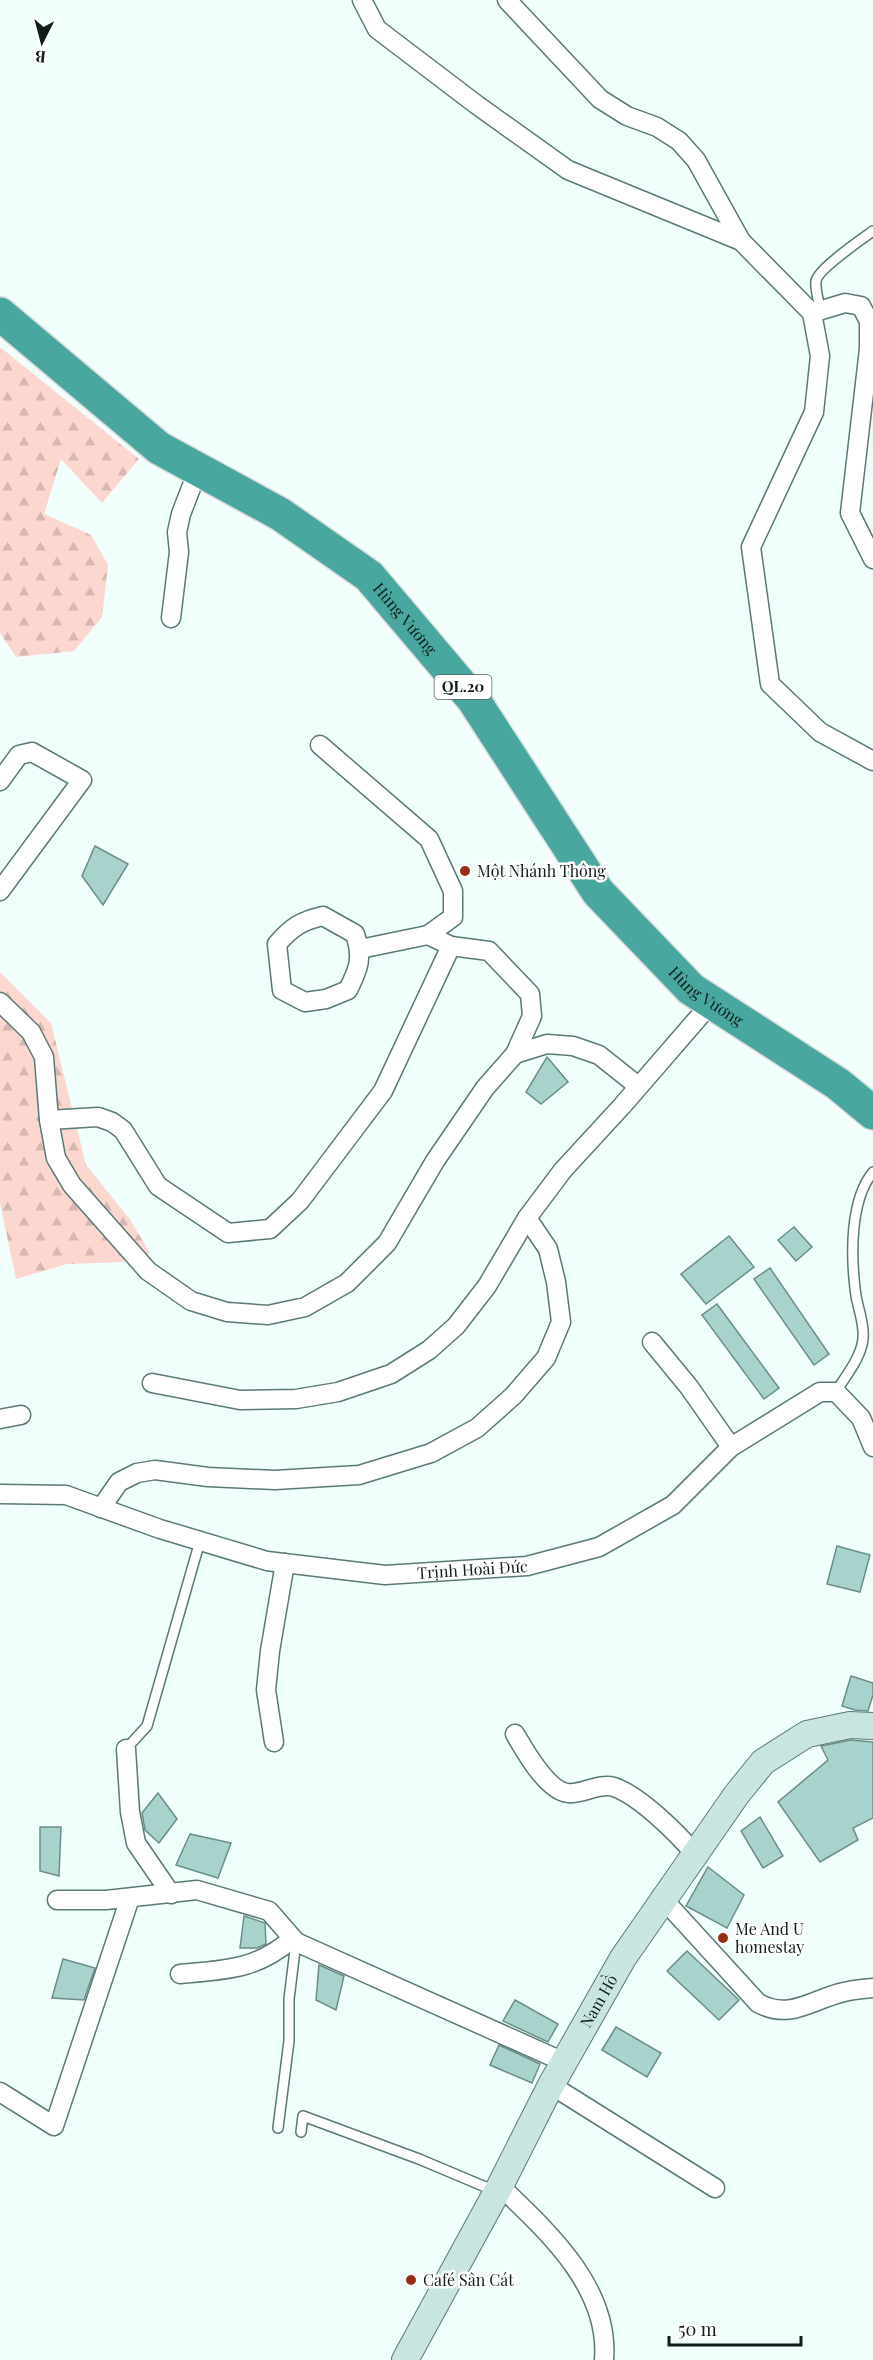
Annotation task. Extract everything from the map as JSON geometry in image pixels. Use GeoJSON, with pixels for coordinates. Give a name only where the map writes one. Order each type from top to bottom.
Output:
{"type":"FeatureCollection","features":[{"type":"Feature","properties":{"kind":"highway","name":"Hùng Vương"},"geometry":{"type":"LineString","coordinates":[[0,314],[159,448],[280,514],[369,576],[473,699],[598,892],[691,989],[838,1084],[873,1113]]}},
{"type":"Feature","properties":{"kind":"street"},"geometry":{"type":"LineString","coordinates":[[362,0],[377,29],[568,170],[741,242]]}},
{"type":"Feature","properties":{"kind":"street"},"geometry":{"type":"LineString","coordinates":[[507,0],[600,99],[627,116],[657,127],[679,141],[696,160],[741,242],[816,311],[820,356],[814,412],[751,547],[770,684],[820,732],[873,760]]}},
{"type":"Feature","properties":{"kind":"street"},"geometry":{"type":"LineString","coordinates":[[816,311],[845,303],[861,306],[869,321],[869,349],[850,513],[873,559]]}},
{"type":"Feature","properties":{"kind":"street"},"geometry":{"type":"LineString","coordinates":[[171,618],[179,552],[177,532],[181,514],[198,470]]}},
{"type":"Feature","properties":{"kind":"street"},"geometry":{"type":"LineString","coordinates":[[320,745],[429,839],[453,891],[453,917],[428,935],[360,949]]}},
{"type":"Feature","properties":{"kind":"street"},"geometry":{"type":"LineString","coordinates":[[0,781],[19,755],[32,752],[82,780],[0,891]]}},
{"type":"Feature","properties":{"kind":"street"},"geometry":{"type":"LineString","coordinates":[[323,916],[355,934],[360,949],[359,969],[348,990],[326,999],[305,1002],[282,990],[277,944],[291,928],[323,916]]}},
{"type":"Feature","properties":{"kind":"street"},"geometry":{"type":"LineString","coordinates":[[0,1002],[30,1032],[44,1057],[49,1120],[56,1158],[72,1185],[148,1271],[191,1301],[227,1312],[268,1315],[305,1307],[346,1283],[387,1243],[435,1161],[485,1088],[515,1054],[532,1017],[530,994],[489,951],[451,946],[428,935]]}},
{"type":"Feature","properties":{"kind":"street"},"geometry":{"type":"LineString","coordinates":[[49,1120],[99,1117],[112,1122],[123,1130],[158,1186],[166,1192],[228,1233],[270,1228],[300,1201],[383,1091],[451,946]]}},
{"type":"Feature","properties":{"kind":"street"},"geometry":{"type":"LineString","coordinates":[[152,1383],[240,1400],[296,1399],[338,1392],[391,1374],[429,1350],[456,1326],[487,1286],[527,1218],[562,1170],[712,1002]]}},
{"type":"Feature","properties":{"kind":"street"},"geometry":{"type":"LineString","coordinates":[[515,1054],[548,1044],[573,1046],[599,1055],[638,1086]]}},
{"type":"Feature","properties":{"kind":"street"},"geometry":{"type":"LineString","coordinates":[[101,1508],[119,1482],[137,1473],[155,1470],[208,1477],[275,1480],[359,1475],[431,1453],[477,1428],[513,1396],[546,1358],[561,1322],[556,1282],[548,1250],[527,1218]]}},
{"type":"Feature","properties":{"kind":"street"},"geometry":{"type":"LineString","coordinates":[[652,1342],[689,1387],[732,1447]]}},
{"type":"Feature","properties":{"kind":"street","name":"Trịnh Hoài Đức"},"geometry":{"type":"LineString","coordinates":[[0,1494],[66,1496],[267,1561],[385,1575],[527,1566],[599,1547],[673,1505],[732,1447],[772,1420],[820,1392],[836,1392]]}},
{"type":"Feature","properties":{"kind":"street"},"geometry":{"type":"LineString","coordinates":[[836,1392],[861,1418],[873,1447]]}},
{"type":"Feature","properties":{"kind":"street"},"geometry":{"type":"LineString","coordinates":[[0,1419],[21,1415]]}},
{"type":"Feature","properties":{"kind":"street"},"geometry":{"type":"LineString","coordinates":[[274,1742],[266,1690],[270,1651],[285,1563]]}},
{"type":"Feature","properties":{"kind":"street","name":"Nam Hồ"},"geometry":{"type":"LineString","coordinates":[[405,2360],[499,2189],[551,2085],[623,1958],[737,1794],[764,1762],[807,1734],[850,1725],[873,1726]]}},
{"type":"Feature","properties":{"kind":"street"},"geometry":{"type":"LineString","coordinates":[[515,1734],[526,1754],[561,1793],[572,1794],[612,1786],[627,1793],[674,1830],[695,1854]]}},
{"type":"Feature","properties":{"kind":"street"},"geometry":{"type":"LineString","coordinates":[[126,1749],[130,1812],[136,1843],[171,1894]]}},
{"type":"Feature","properties":{"kind":"street"},"geometry":{"type":"LineString","coordinates":[[57,1900],[130,1898],[197,1890],[269,1911],[294,1941],[564,2062]]}},
{"type":"Feature","properties":{"kind":"street"},"geometry":{"type":"LineString","coordinates":[[0,2092],[54,2126],[130,1898]]}},
{"type":"Feature","properties":{"kind":"street"},"geometry":{"type":"LineString","coordinates":[[664,1900],[758,2003],[770,2009],[794,2009],[839,1993],[873,1988]]}},
{"type":"Feature","properties":{"kind":"street"},"geometry":{"type":"LineString","coordinates":[[180,1974],[245,1967],[294,1941]]}},
{"type":"Feature","properties":{"kind":"street"},"geometry":{"type":"LineString","coordinates":[[551,2085],[715,2188]]}},
{"type":"Feature","properties":{"kind":"street"},"geometry":{"type":"LineString","coordinates":[[499,2189],[542,2226],[575,2266],[597,2309],[605,2347],[604,2360]]}},
{"type":"Feature","properties":{"kind":"lane"},"geometry":{"type":"LineString","coordinates":[[816,311],[816,282],[819,275],[843,251],[873,231]]}},
{"type":"Feature","properties":{"kind":"lane"},"geometry":{"type":"LineString","coordinates":[[836,1392],[860,1354],[863,1337],[855,1289],[855,1210],[873,1172]]}},
{"type":"Feature","properties":{"kind":"lane"},"geometry":{"type":"LineString","coordinates":[[126,1749],[147,1726],[200,1541]]}},
{"type":"Feature","properties":{"kind":"lane"},"geometry":{"type":"LineString","coordinates":[[278,2128],[289,2041],[289,1999],[294,1941]]}},
{"type":"Feature","properties":{"kind":"lane"},"geometry":{"type":"LineString","coordinates":[[301,2132],[303,2116],[499,2189]]}},
{"type":"Feature","properties":{"kind":"green space"},"geometry":{"type":"Polygon","coordinates":[[[0,347],[139,459],[102,503],[61,459],[44,514],[91,535],[108,565],[102,617],[74,651],[16,657],[0,633],[0,347]]]}},
{"type":"Feature","properties":{"kind":"green space"},"geometry":{"type":"Polygon","coordinates":[[[0,972],[51,1023],[86,1165],[129,1218],[150,1253],[125,1262],[67,1264],[16,1279],[0,1203],[0,972]]]}},
{"type":"Feature","properties":{"kind":"building"},"geometry":{"type":"Polygon","coordinates":[[[95,846],[128,864],[103,905],[82,876],[95,846]]]}},
{"type":"Feature","properties":{"kind":"building"},"geometry":{"type":"Polygon","coordinates":[[[547,1057],[568,1082],[541,1104],[526,1092],[547,1057]]]}},
{"type":"Feature","properties":{"kind":"building"},"geometry":{"type":"Polygon","coordinates":[[[794,1227],[812,1247],[796,1261],[778,1240],[794,1227]]]}},
{"type":"Feature","properties":{"kind":"building"},"geometry":{"type":"Polygon","coordinates":[[[729,1236],[754,1267],[706,1304],[681,1274],[729,1236]]]}},
{"type":"Feature","properties":{"kind":"building"},"geometry":{"type":"Polygon","coordinates":[[[770,1268],[829,1354],[814,1365],[754,1279],[770,1268]]]}},
{"type":"Feature","properties":{"kind":"building"},"geometry":{"type":"Polygon","coordinates":[[[717,1304],[779,1388],[764,1399],[702,1315],[717,1304]]]}},
{"type":"Feature","properties":{"kind":"building"},"geometry":{"type":"Polygon","coordinates":[[[837,1546],[870,1555],[860,1592],[827,1584],[837,1546]]]}},
{"type":"Feature","properties":{"kind":"building"},"geometry":{"type":"Polygon","coordinates":[[[851,1676],[873,1683],[873,1695],[868,1711],[842,1706],[851,1676]]]}},
{"type":"Feature","properties":{"kind":"building"},"geometry":{"type":"Polygon","coordinates":[[[851,1740],[873,1742],[873,1818],[853,1828],[858,1840],[820,1862],[778,1802],[828,1760],[821,1746],[851,1740]]]}},
{"type":"Feature","properties":{"kind":"building"},"geometry":{"type":"Polygon","coordinates":[[[158,1793],[177,1819],[159,1843],[145,1830],[142,1813],[158,1793]]]}},
{"type":"Feature","properties":{"kind":"building"},"geometry":{"type":"Polygon","coordinates":[[[760,1817],[783,1856],[763,1868],[741,1831],[760,1817]]]}},
{"type":"Feature","properties":{"kind":"building"},"geometry":{"type":"Polygon","coordinates":[[[40,1827],[61,1827],[59,1876],[40,1871],[40,1827]]]}},
{"type":"Feature","properties":{"kind":"building"},"geometry":{"type":"Polygon","coordinates":[[[190,1834],[231,1843],[218,1878],[176,1865],[190,1834]]]}},
{"type":"Feature","properties":{"kind":"building"},"geometry":{"type":"Polygon","coordinates":[[[708,1867],[744,1895],[727,1928],[686,1906],[708,1867]]]}},
{"type":"Feature","properties":{"kind":"building"},"geometry":{"type":"Polygon","coordinates":[[[244,1916],[265,1923],[266,1944],[257,1948],[240,1948],[244,1916]]]}},
{"type":"Feature","properties":{"kind":"building"},"geometry":{"type":"Polygon","coordinates":[[[687,1951],[739,2000],[719,2020],[667,1971],[687,1951]]]}},
{"type":"Feature","properties":{"kind":"building"},"geometry":{"type":"Polygon","coordinates":[[[63,1959],[95,1968],[84,2000],[52,1998],[63,1959]]]}},
{"type":"Feature","properties":{"kind":"building"},"geometry":{"type":"Polygon","coordinates":[[[319,1965],[344,1976],[336,2010],[316,2000],[319,1965]]]}},
{"type":"Feature","properties":{"kind":"building"},"geometry":{"type":"Polygon","coordinates":[[[515,2000],[558,2024],[548,2042],[503,2021],[515,2000]]]}},
{"type":"Feature","properties":{"kind":"building"},"geometry":{"type":"Polygon","coordinates":[[[616,2027],[661,2053],[647,2077],[602,2050],[616,2027]]]}},
{"type":"Feature","properties":{"kind":"building"},"geometry":{"type":"Polygon","coordinates":[[[499,2045],[540,2064],[532,2083],[490,2065],[499,2045]]]}},
{"type":"Feature","properties":{"kind":"place","name":"Một Nhánh Thông"},"geometry":{"type":"Point","coordinates":[465,871]}},
{"type":"Feature","properties":{"kind":"place","name":"Me And U homestay"},"geometry":{"type":"Point","coordinates":[723,1938]}},
{"type":"Feature","properties":{"kind":"place","name":"Café Sân Cát"},"geometry":{"type":"Point","coordinates":[411,2280]}}]}
